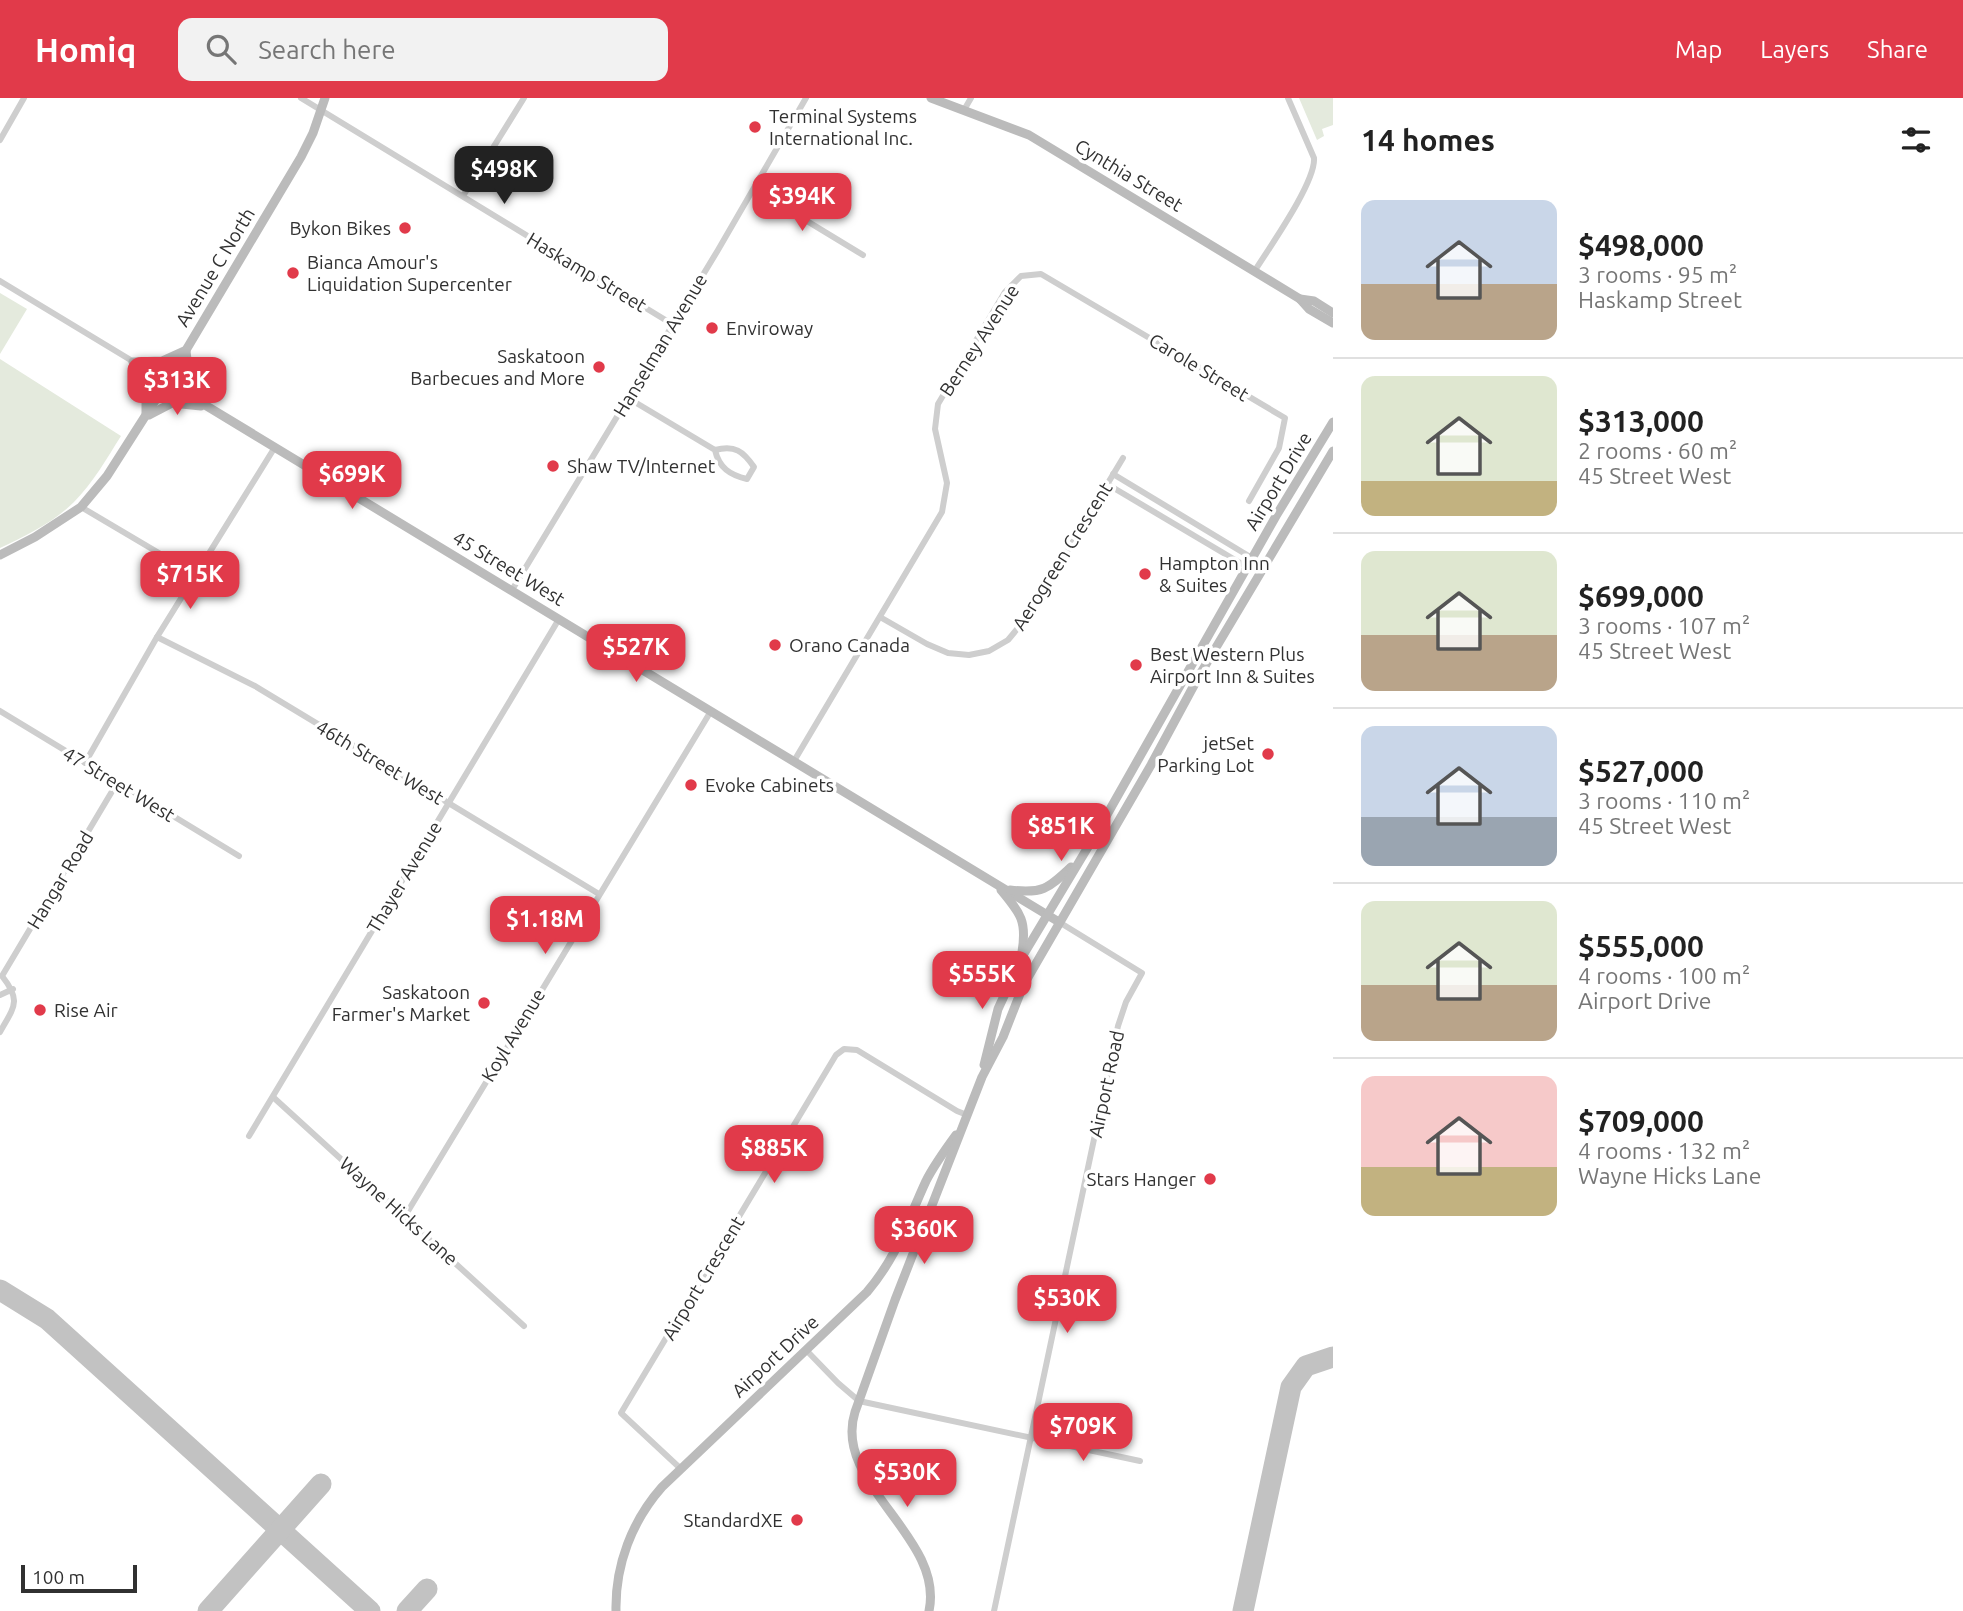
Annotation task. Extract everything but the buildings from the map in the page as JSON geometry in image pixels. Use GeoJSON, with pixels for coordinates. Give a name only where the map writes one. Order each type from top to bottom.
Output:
{"type":"FeatureCollection","features":[{"type":"Feature","properties":{"kind":"main road","name":"Avenue C North"},"geometry":{"type":"LineString","coordinates":[[0,555],[35,537],[80,507],[107,477],[301,157],[322,111],[325,98]]}},
{"type":"Feature","properties":{"kind":"main road","name":"Cynthia Street"},"geometry":{"type":"LineString","coordinates":[[931,98],[1029,135],[1300,299],[1309,309],[1333,323]]}},
{"type":"Feature","properties":{"kind":"main road","name":"Cynthia Street"},"geometry":{"type":"LineString","coordinates":[[1300,299],[1314,301],[1333,313]]}},
{"type":"Feature","properties":{"kind":"main road"},"geometry":{"type":"LineString","coordinates":[[145,418],[146,387],[133,362],[165,360],[186,350],[190,385],[207,407]]}},
{"type":"Feature","properties":{"kind":"main road","name":"45 Street West"},"geometry":{"type":"LineString","coordinates":[[167,382],[1059,922]]}},
{"type":"Feature","properties":{"kind":"main road"},"geometry":{"type":"LineString","coordinates":[[145,418],[172,403],[207,407]]}},
{"type":"Feature","properties":{"kind":"main road","name":"Airport Drive"},"geometry":{"type":"LineString","coordinates":[[982,1077],[990,1033],[1021,957],[1333,422]]}},
{"type":"Feature","properties":{"kind":"main road","name":"Airport Drive"},"geometry":{"type":"LineString","coordinates":[[930,1611],[928,1578],[919,1555],[866,1475],[854,1450],[852,1427],[859,1401],[895,1300],[982,1077],[1003,1037],[1023,986],[1151,765],[1199,676],[1333,451]]}},
{"type":"Feature","properties":{"kind":"main road"},"geometry":{"type":"LineString","coordinates":[[1004,889],[1033,892],[1045,890],[1080,859]]}},
{"type":"Feature","properties":{"kind":"main road"},"geometry":{"type":"LineString","coordinates":[[995,883],[1024,922],[1021,957]]}},
{"type":"Feature","properties":{"kind":"main road","name":"Airport Drive"},"geometry":{"type":"LineString","coordinates":[[617,1611],[618,1574],[631,1535],[651,1500],[867,1292],[888,1266],[926,1182],[966,1118]]}},
{"type":"Feature","properties":{"kind":"street"},"geometry":{"type":"LineString","coordinates":[[0,140],[24,98]]}},
{"type":"Feature","properties":{"kind":"street","name":"Haskamp Street"},"geometry":{"type":"LineString","coordinates":[[301,98],[672,324]]}},
{"type":"Feature","properties":{"kind":"street"},"geometry":{"type":"LineString","coordinates":[[463,196],[524,98]]}},
{"type":"Feature","properties":{"kind":"street","name":"Hanselman Avenue"},"geometry":{"type":"LineString","coordinates":[[512,590],[807,98]]}},
{"type":"Feature","properties":{"kind":"street"},"geometry":{"type":"LineString","coordinates":[[964,110],[971,98]]}},
{"type":"Feature","properties":{"kind":"street"},"geometry":{"type":"LineString","coordinates":[[1254,272],[1315,167],[1314,158],[1288,98]]}},
{"type":"Feature","properties":{"kind":"street"},"geometry":{"type":"LineString","coordinates":[[754,189],[863,255]]}},
{"type":"Feature","properties":{"kind":"street","name":"Berney Avenue"},"geometry":{"type":"LineString","coordinates":[[794,761],[939,518],[945,503],[947,483],[935,429],[938,404],[1005,292],[1021,276],[1041,274],[1114,317]]}},
{"type":"Feature","properties":{"kind":"street","name":"45 Street West"},"geometry":{"type":"LineString","coordinates":[[0,281],[167,382]]}},
{"type":"Feature","properties":{"kind":"street","name":"Carole Street"},"geometry":{"type":"LineString","coordinates":[[1114,317],[1285,418],[1279,448],[1249,501]]}},
{"type":"Feature","properties":{"kind":"street"},"geometry":{"type":"LineString","coordinates":[[628,398],[715,450],[729,446],[739,450],[754,467],[752,473],[747,479],[725,470],[717,461],[715,450]]}},
{"type":"Feature","properties":{"kind":"street"},"geometry":{"type":"LineString","coordinates":[[85,763],[158,637],[275,447]]}},
{"type":"Feature","properties":{"kind":"street","name":"Aerogreen Crescent"},"geometry":{"type":"LineString","coordinates":[[880,617],[948,653],[969,655],[989,651],[1008,640],[1025,621],[1123,458]]}},
{"type":"Feature","properties":{"kind":"street"},"geometry":{"type":"LineString","coordinates":[[1113,474],[1252,558]]}},
{"type":"Feature","properties":{"kind":"street"},"geometry":{"type":"LineString","coordinates":[[1107,484],[1247,567]]}},
{"type":"Feature","properties":{"kind":"street"},"geometry":{"type":"LineString","coordinates":[[80,507],[196,575]]}},
{"type":"Feature","properties":{"kind":"street","name":"Thayer Avenue"},"geometry":{"type":"LineString","coordinates":[[249,1136],[559,619]]}},
{"type":"Feature","properties":{"kind":"street","name":"46th Street West"},"geometry":{"type":"LineString","coordinates":[[158,637],[256,686],[599,894]]}},
{"type":"Feature","properties":{"kind":"street","name":"47 Street West"},"geometry":{"type":"LineString","coordinates":[[0,711],[239,856]]}},
{"type":"Feature","properties":{"kind":"street","name":"Koyl Avenue"},"geometry":{"type":"LineString","coordinates":[[405,1216],[711,711]]}},
{"type":"Feature","properties":{"kind":"street","name":"Hangar Road"},"geometry":{"type":"LineString","coordinates":[[13,989],[1,975],[117,783]]}},
{"type":"Feature","properties":{"kind":"street","name":"45 Street West"},"geometry":{"type":"LineString","coordinates":[[1059,922],[1142,973]]}},
{"type":"Feature","properties":{"kind":"street","name":"Airport Road"},"geometry":{"type":"LineString","coordinates":[[994,1611],[1118,1026],[1130,994],[1142,973]]}},
{"type":"Feature","properties":{"kind":"street"},"geometry":{"type":"LineString","coordinates":[[0,995],[13,989],[15,1004],[0,1032]]}},
{"type":"Feature","properties":{"kind":"street","name":"Airport Crescent"},"geometry":{"type":"LineString","coordinates":[[681,1469],[621,1413],[838,1053],[847,1049],[857,1050],[966,1118]]}},
{"type":"Feature","properties":{"kind":"street","name":"Wayne Hicks Lane"},"geometry":{"type":"LineString","coordinates":[[273,1097],[524,1326]]}},
{"type":"Feature","properties":{"kind":"street"},"geometry":{"type":"LineString","coordinates":[[807,1351],[859,1401],[1140,1461]]}},
{"type":"Feature","properties":{"kind":"shaded area"},"geometry":{"type":"Polygon","coordinates":[[[1299,98],[1333,98],[1333,125],[1322,129],[1324,136],[1317,140],[1299,98]]]}},
{"type":"Feature","properties":{"kind":"shaded area"},"geometry":{"type":"Polygon","coordinates":[[[0,293],[27,309],[0,354],[0,293]]]}},
{"type":"Feature","properties":{"kind":"shaded area"},"geometry":{"type":"Polygon","coordinates":[[[0,359],[121,436],[94,479],[66,510],[29,534],[0,548],[0,359]]]}},
{"type":"Feature","properties":{"kind":"taxiway"},"geometry":{"type":"LineString","coordinates":[[0,1290],[47,1319],[370,1611]]}},
{"type":"Feature","properties":{"kind":"taxiway"},"geometry":{"type":"LineString","coordinates":[[1243,1611],[1291,1387],[1306,1366],[1333,1357]]}},
{"type":"Feature","properties":{"kind":"taxiway"},"geometry":{"type":"LineString","coordinates":[[208,1611],[321,1484]]}},
{"type":"Feature","properties":{"kind":"taxiway"},"geometry":{"type":"LineString","coordinates":[[407,1611],[427,1589]]}},
{"type":"Feature","properties":{"kind":"place","name":"Terminal Systems International Inc."},"geometry":{"type":"Point","coordinates":[755,127]}},
{"type":"Feature","properties":{"kind":"place","name":"Bykon Bikes"},"geometry":{"type":"Point","coordinates":[405,228]}},
{"type":"Feature","properties":{"kind":"place","name":"Bianca Amour's Liquidation Supercenter"},"geometry":{"type":"Point","coordinates":[293,273]}},
{"type":"Feature","properties":{"kind":"place","name":"Enviroway"},"geometry":{"type":"Point","coordinates":[712,328]}},
{"type":"Feature","properties":{"kind":"place","name":"Saskatoon Barbecues and More"},"geometry":{"type":"Point","coordinates":[599,367]}},
{"type":"Feature","properties":{"kind":"place","name":"Shaw TV/Internet"},"geometry":{"type":"Point","coordinates":[553,466]}},
{"type":"Feature","properties":{"kind":"place","name":"Hampton Inn & Suites"},"geometry":{"type":"Point","coordinates":[1145,574]}},
{"type":"Feature","properties":{"kind":"place","name":"Orano Canada"},"geometry":{"type":"Point","coordinates":[775,645]}},
{"type":"Feature","properties":{"kind":"place","name":"Best Western Plus Airport Inn & Suites"},"geometry":{"type":"Point","coordinates":[1136,665]}},
{"type":"Feature","properties":{"kind":"place","name":"jetSet Parking Lot"},"geometry":{"type":"Point","coordinates":[1268,754]}},
{"type":"Feature","properties":{"kind":"place","name":"Evoke Cabinets"},"geometry":{"type":"Point","coordinates":[691,785]}},
{"type":"Feature","properties":{"kind":"place","name":"Saskatoon Farmer's Market"},"geometry":{"type":"Point","coordinates":[484,1003]}},
{"type":"Feature","properties":{"kind":"place","name":"Rise Air"},"geometry":{"type":"Point","coordinates":[40,1010]}},
{"type":"Feature","properties":{"kind":"place","name":"Stars Hanger"},"geometry":{"type":"Point","coordinates":[1210,1179]}},
{"type":"Feature","properties":{"kind":"place","name":"StandardXE"},"geometry":{"type":"Point","coordinates":[797,1520]}}]}
